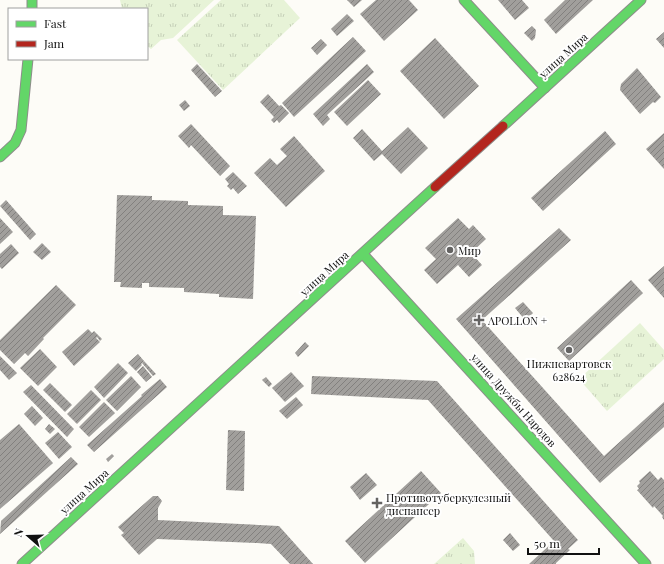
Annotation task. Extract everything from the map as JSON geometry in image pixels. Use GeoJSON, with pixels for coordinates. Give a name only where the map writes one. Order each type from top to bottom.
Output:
{"type":"FeatureCollection","features":[{"type":"Feature","properties":{"kind":"main road"},"geometry":{"type":"LineString","coordinates":[[464,0],[545,88]]}},
{"type":"Feature","properties":{"kind":"main road","name":"улица Мира"},"geometry":{"type":"LineString","coordinates":[[22,564],[641,0]]}},
{"type":"Feature","properties":{"kind":"main road"},"geometry":{"type":"LineString","coordinates":[[0,157],[15,143],[21,130],[28,60]]}},
{"type":"Feature","properties":{"kind":"main road","name":"улица Дружбы Народов"},"geometry":{"type":"LineString","coordinates":[[363,254],[646,564]]}},
{"type":"Feature","properties":{"kind":"green space"},"geometry":{"type":"Polygon","coordinates":[[[120,0],[214,0],[173,38],[161,40],[151,49],[148,47],[148,8],[122,8],[120,0]]]}},
{"type":"Feature","properties":{"kind":"green space"},"geometry":{"type":"Polygon","coordinates":[[[221,0],[284,0],[300,18],[223,90],[177,40],[221,0]]]}},
{"type":"Feature","properties":{"kind":"green space"},"geometry":{"type":"Polygon","coordinates":[[[640,323],[664,350],[664,359],[607,411],[579,379],[640,323]]]}},
{"type":"Feature","properties":{"kind":"green space"},"geometry":{"type":"Polygon","coordinates":[[[463,538],[474,551],[475,564],[434,564],[463,538]]]}},
{"type":"Feature","properties":{"kind":"building"},"geometry":{"type":"Polygon","coordinates":[[[347,0],[362,0],[354,7],[347,0]]]}},
{"type":"Feature","properties":{"kind":"building"},"geometry":{"type":"Polygon","coordinates":[[[376,0],[409,0],[418,10],[384,41],[360,14],[376,0]]]}},
{"type":"Feature","properties":{"kind":"building"},"geometry":{"type":"Polygon","coordinates":[[[498,0],[522,0],[529,8],[515,20],[498,0]]]}},
{"type":"Feature","properties":{"kind":"building"},"geometry":{"type":"Polygon","coordinates":[[[565,0],[593,0],[556,34],[544,20],[565,0]]]}},
{"type":"Feature","properties":{"kind":"building"},"geometry":{"type":"Polygon","coordinates":[[[347,14],[354,21],[337,36],[331,29],[347,14]]]}},
{"type":"Feature","properties":{"kind":"building"},"geometry":{"type":"Polygon","coordinates":[[[532,26],[536,30],[535,38],[532,41],[524,33],[532,26]]]}},
{"type":"Feature","properties":{"kind":"building"},"geometry":{"type":"Polygon","coordinates":[[[664,32],[664,48],[656,39],[664,32]]]}},
{"type":"Feature","properties":{"kind":"building"},"geometry":{"type":"Polygon","coordinates":[[[353,37],[366,51],[294,117],[282,103],[353,37]]]}},
{"type":"Feature","properties":{"kind":"building"},"geometry":{"type":"Polygon","coordinates":[[[435,38],[479,86],[444,119],[400,71],[435,38]]]}},
{"type":"Feature","properties":{"kind":"building"},"geometry":{"type":"Polygon","coordinates":[[[321,39],[327,45],[317,55],[311,48],[321,39]]]}},
{"type":"Feature","properties":{"kind":"building"},"geometry":{"type":"Polygon","coordinates":[[[197,64],[222,91],[215,97],[191,70],[197,64]]]}},
{"type":"Feature","properties":{"kind":"building"},"geometry":{"type":"Polygon","coordinates":[[[367,64],[374,72],[327,115],[330,119],[323,126],[313,114],[367,64]]]}},
{"type":"Feature","properties":{"kind":"building"},"geometry":{"type":"Polygon","coordinates":[[[637,68],[661,97],[640,114],[620,90],[621,84],[637,68]]]}},
{"type":"Feature","properties":{"kind":"building"},"geometry":{"type":"Polygon","coordinates":[[[368,80],[381,94],[347,126],[334,112],[368,80]]]}},
{"type":"Feature","properties":{"kind":"building"},"geometry":{"type":"Polygon","coordinates":[[[268,94],[279,106],[281,105],[289,113],[279,123],[277,120],[274,123],[271,120],[274,117],[260,102],[268,94]]]}},
{"type":"Feature","properties":{"kind":"building"},"geometry":{"type":"Polygon","coordinates":[[[185,100],[190,106],[184,111],[179,105],[185,100]]]}},
{"type":"Feature","properties":{"kind":"building"},"geometry":{"type":"Polygon","coordinates":[[[191,124],[230,166],[220,176],[191,145],[189,148],[178,136],[191,124]]]}},
{"type":"Feature","properties":{"kind":"building"},"geometry":{"type":"Polygon","coordinates":[[[408,127],[428,148],[401,174],[382,154],[374,161],[353,138],[362,129],[382,151],[408,127]]]}},
{"type":"Feature","properties":{"kind":"building"},"geometry":{"type":"Polygon","coordinates":[[[605,131],[616,144],[543,211],[531,198],[605,131]]]}},
{"type":"Feature","properties":{"kind":"building"},"geometry":{"type":"Polygon","coordinates":[[[664,133],[664,169],[646,149],[664,133]]]}},
{"type":"Feature","properties":{"kind":"building"},"geometry":{"type":"Polygon","coordinates":[[[294,136],[325,171],[286,207],[254,173],[270,158],[277,165],[287,156],[280,149],[294,136]]]}},
{"type":"Feature","properties":{"kind":"building"},"geometry":{"type":"Polygon","coordinates":[[[233,172],[247,186],[238,194],[233,188],[231,190],[227,186],[229,184],[225,179],[233,172]]]}},
{"type":"Feature","properties":{"kind":"building"},"geometry":{"type":"Polygon","coordinates":[[[117,195],[152,196],[152,200],[188,201],[188,205],[223,206],[223,215],[256,216],[253,299],[219,297],[219,294],[184,292],[184,288],[149,287],[149,283],[142,283],[142,288],[120,287],[121,282],[114,282],[117,195]]]}},
{"type":"Feature","properties":{"kind":"building"},"geometry":{"type":"Polygon","coordinates":[[[6,200],[36,234],[30,240],[0,206],[6,200]]]}},
{"type":"Feature","properties":{"kind":"building"},"geometry":{"type":"Polygon","coordinates":[[[0,218],[13,232],[0,244],[0,218]]]}},
{"type":"Feature","properties":{"kind":"building","name":"Мир"},"geometry":{"type":"Polygon","coordinates":[[[458,218],[469,229],[473,225],[486,239],[471,253],[482,265],[469,277],[458,265],[437,284],[424,270],[436,259],[425,248],[458,218]]]}},
{"type":"Feature","properties":{"kind":"building"},"geometry":{"type":"Polygon","coordinates":[[[559,228],[571,240],[482,320],[604,456],[664,402],[664,427],[600,483],[456,319],[559,228]]]}},
{"type":"Feature","properties":{"kind":"building"},"geometry":{"type":"Polygon","coordinates":[[[42,243],[51,252],[42,260],[33,252],[42,243]]]}},
{"type":"Feature","properties":{"kind":"building"},"geometry":{"type":"Polygon","coordinates":[[[11,244],[19,253],[2,269],[0,267],[0,254],[11,244]]]}},
{"type":"Feature","properties":{"kind":"building"},"geometry":{"type":"Polygon","coordinates":[[[664,266],[664,298],[648,280],[664,266]]]}},
{"type":"Feature","properties":{"kind":"building"},"geometry":{"type":"Polygon","coordinates":[[[631,280],[643,293],[569,361],[557,348],[631,280]]]}},
{"type":"Feature","properties":{"kind":"building"},"geometry":{"type":"Polygon","coordinates":[[[56,285],[76,305],[43,338],[44,339],[28,356],[25,353],[14,364],[0,350],[0,340],[56,285]]]}},
{"type":"Feature","properties":{"kind":"building"},"geometry":{"type":"Polygon","coordinates":[[[523,302],[533,313],[525,320],[515,308],[523,302]]]}},
{"type":"Feature","properties":{"kind":"building"},"geometry":{"type":"Polygon","coordinates":[[[88,329],[92,333],[94,331],[102,339],[100,341],[97,337],[96,338],[100,342],[74,366],[62,352],[88,329]]]}},
{"type":"Feature","properties":{"kind":"building"},"geometry":{"type":"Polygon","coordinates":[[[305,342],[309,346],[298,357],[295,353],[305,342]]]}},
{"type":"Feature","properties":{"kind":"building"},"geometry":{"type":"Polygon","coordinates":[[[40,349],[57,367],[38,386],[20,368],[40,349]]]}},
{"type":"Feature","properties":{"kind":"building"},"geometry":{"type":"Polygon","coordinates":[[[138,354],[144,361],[136,371],[128,363],[138,354]]]}},
{"type":"Feature","properties":{"kind":"building"},"geometry":{"type":"Polygon","coordinates":[[[0,356],[17,373],[9,380],[0,370],[0,356]]]}},
{"type":"Feature","properties":{"kind":"building"},"geometry":{"type":"Polygon","coordinates":[[[144,361],[156,374],[153,376],[142,363],[144,361]]]}},
{"type":"Feature","properties":{"kind":"building"},"geometry":{"type":"Polygon","coordinates":[[[118,363],[128,373],[104,398],[94,387],[118,363]]]}},
{"type":"Feature","properties":{"kind":"building"},"geometry":{"type":"Polygon","coordinates":[[[143,366],[152,377],[146,382],[137,372],[143,366]]]}},
{"type":"Feature","properties":{"kind":"building"},"geometry":{"type":"Polygon","coordinates":[[[291,372],[304,386],[285,402],[272,388],[291,372]]]}},
{"type":"Feature","properties":{"kind":"building"},"geometry":{"type":"Polygon","coordinates":[[[131,376],[141,387],[117,411],[106,400],[131,376]]]}},
{"type":"Feature","properties":{"kind":"building"},"geometry":{"type":"Polygon","coordinates":[[[312,376],[437,381],[578,540],[568,549],[570,550],[556,564],[529,564],[554,541],[428,400],[311,394],[312,376]]]}},
{"type":"Feature","properties":{"kind":"building"},"geometry":{"type":"Polygon","coordinates":[[[266,377],[272,384],[269,387],[262,380],[266,377]]]}},
{"type":"Feature","properties":{"kind":"building"},"geometry":{"type":"Polygon","coordinates":[[[160,379],[167,387],[94,452],[87,445],[142,396],[141,395],[160,379]]]}},
{"type":"Feature","properties":{"kind":"building"},"geometry":{"type":"Polygon","coordinates":[[[50,383],[72,405],[65,412],[43,390],[50,383]]]}},
{"type":"Feature","properties":{"kind":"building"},"geometry":{"type":"Polygon","coordinates":[[[31,385],[74,429],[67,437],[23,392],[31,385]]]}},
{"type":"Feature","properties":{"kind":"building"},"geometry":{"type":"Polygon","coordinates":[[[91,390],[101,400],[77,424],[67,414],[91,390]]]}},
{"type":"Feature","properties":{"kind":"building"},"geometry":{"type":"Polygon","coordinates":[[[296,397],[303,405],[287,419],[279,411],[296,397]]]}},
{"type":"Feature","properties":{"kind":"building"},"geometry":{"type":"Polygon","coordinates":[[[104,402],[115,413],[89,437],[79,427],[104,402]]]}},
{"type":"Feature","properties":{"kind":"building"},"geometry":{"type":"Polygon","coordinates":[[[32,406],[43,418],[35,426],[24,414],[32,406]]]}},
{"type":"Feature","properties":{"kind":"building"},"geometry":{"type":"Polygon","coordinates":[[[19,424],[53,463],[0,509],[0,440],[19,424]]]}},
{"type":"Feature","properties":{"kind":"building"},"geometry":{"type":"Polygon","coordinates":[[[49,424],[55,429],[50,434],[45,429],[49,424]]]}},
{"type":"Feature","properties":{"kind":"building"},"geometry":{"type":"Polygon","coordinates":[[[228,430],[245,431],[244,491],[226,490],[228,430]]]}},
{"type":"Feature","properties":{"kind":"building"},"geometry":{"type":"Polygon","coordinates":[[[58,432],[72,447],[59,459],[45,443],[58,432]]]}},
{"type":"Feature","properties":{"kind":"building"},"geometry":{"type":"Polygon","coordinates":[[[112,454],[114,456],[108,462],[106,459],[112,454]]]}},
{"type":"Feature","properties":{"kind":"building"},"geometry":{"type":"Polygon","coordinates":[[[71,457],[78,464],[0,534],[1,521],[71,457]]]}},
{"type":"Feature","properties":{"kind":"building"},"geometry":{"type":"Polygon","coordinates":[[[421,471],[441,493],[365,563],[345,541],[421,471]]]}},
{"type":"Feature","properties":{"kind":"building"},"geometry":{"type":"Polygon","coordinates":[[[650,471],[658,480],[661,477],[664,480],[664,520],[662,517],[663,516],[654,506],[653,508],[637,490],[639,489],[637,486],[640,483],[639,481],[650,471]]]}},
{"type":"Feature","properties":{"kind":"building"},"geometry":{"type":"Polygon","coordinates":[[[366,473],[377,485],[360,500],[350,487],[366,473]]]}},
{"type":"Feature","properties":{"kind":"building"},"geometry":{"type":"Polygon","coordinates":[[[153,496],[158,496],[162,501],[158,508],[158,520],[279,526],[313,564],[290,564],[271,544],[257,543],[157,539],[139,555],[121,535],[124,533],[118,527],[153,496]]]}},
{"type":"Feature","properties":{"kind":"building"},"geometry":{"type":"Polygon","coordinates":[[[510,533],[520,545],[513,551],[503,540],[510,533]]]}},
{"type":"Feature","properties":{"kind":"traffic: fast"},"geometry":{"type":"LineString","coordinates":[[32,0],[32,8]]}},
{"type":"Feature","properties":{"kind":"traffic: fast"},"geometry":{"type":"LineString","coordinates":[[464,0],[545,88]]}},
{"type":"Feature","properties":{"kind":"traffic: fast"},"geometry":{"type":"LineString","coordinates":[[503,126],[641,0]]}},
{"type":"Feature","properties":{"kind":"traffic: fast"},"geometry":{"type":"LineString","coordinates":[[0,157],[15,143],[21,130],[28,60]]}},
{"type":"Feature","properties":{"kind":"traffic: fast"},"geometry":{"type":"LineString","coordinates":[[22,564],[435,187]]}},
{"type":"Feature","properties":{"kind":"traffic: fast"},"geometry":{"type":"LineString","coordinates":[[363,254],[646,564]]}},
{"type":"Feature","properties":{"kind":"traffic: jam"},"geometry":{"type":"LineString","coordinates":[[435,187],[503,126]]}},
{"type":"Feature","properties":{"kind":"place","name":"Мир"},"geometry":{"type":"Point","coordinates":[450,250]}},
{"type":"Feature","properties":{"kind":"place","name":"APOLLON +"},"geometry":{"type":"Point","coordinates":[479,320]}},
{"type":"Feature","properties":{"kind":"place","name":"Нижневартовск 628624"},"geometry":{"type":"Point","coordinates":[569,350]}},
{"type":"Feature","properties":{"kind":"place","name":"Противотуберкулезный диспансер"},"geometry":{"type":"Point","coordinates":[377,503]}}]}
